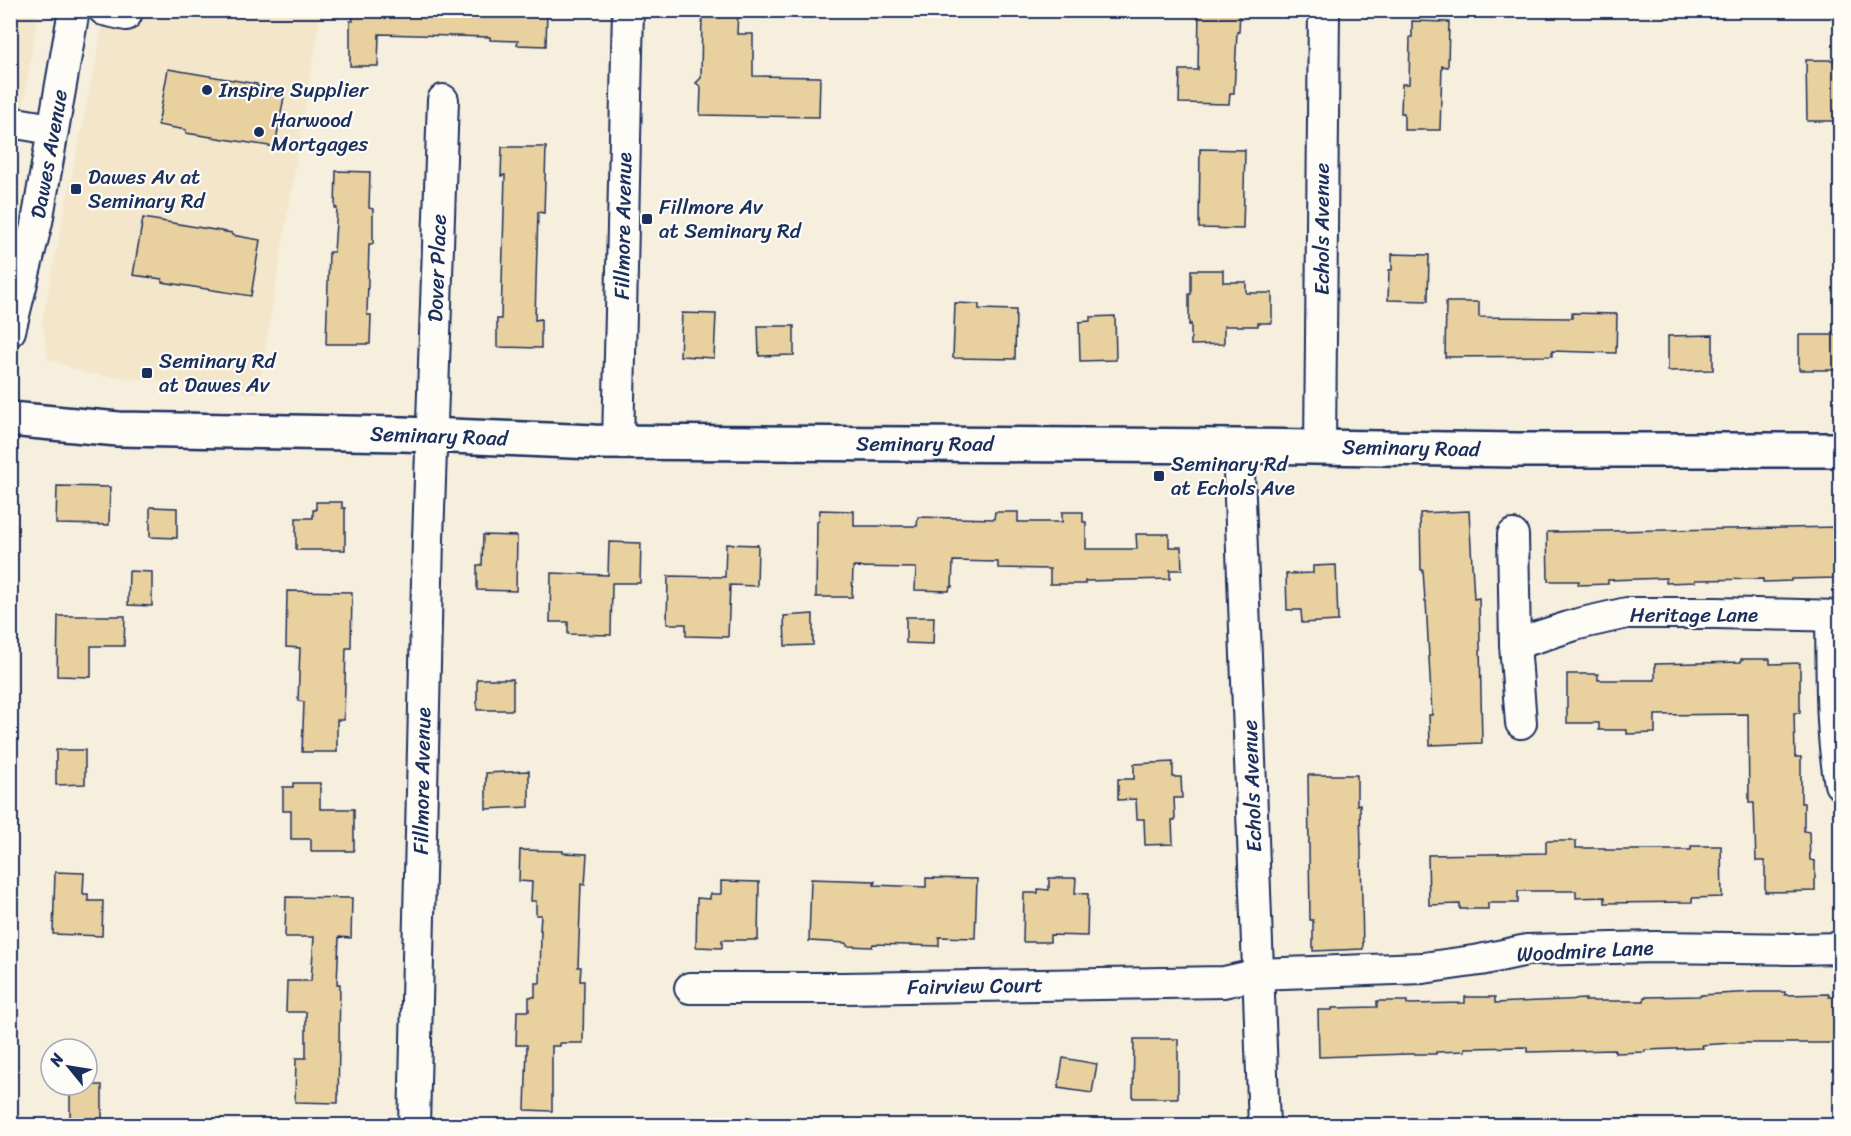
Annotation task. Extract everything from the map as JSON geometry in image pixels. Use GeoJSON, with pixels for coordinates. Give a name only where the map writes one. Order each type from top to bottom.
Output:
{"type":"FeatureCollection","features":[{"type":"Feature","properties":{"kind":"main road","name":"Seminary Road"},"geometry":{"type":"LineString","coordinates":[[10,419],[118,429],[618,442],[1517,450],[1840,450]]}},
{"type":"Feature","properties":{"kind":"street","name":"Dawes Avenue"},"geometry":{"type":"LineString","coordinates":[[10,331],[37,222],[74,10]]}},
{"type":"Feature","properties":{"kind":"street","name":"Fillmore Avenue"},"geometry":{"type":"LineString","coordinates":[[618,442],[627,10]]}},
{"type":"Feature","properties":{"kind":"street","name":"Echols Avenue"},"geometry":{"type":"LineString","coordinates":[[1320,447],[1324,10]]}},
{"type":"Feature","properties":{"kind":"street","name":"Dover Place"},"geometry":{"type":"LineString","coordinates":[[432,436],[442,100]]}},
{"type":"Feature","properties":{"kind":"street"},"geometry":{"type":"LineString","coordinates":[[10,122],[52,129]]}},
{"type":"Feature","properties":{"kind":"street","name":"Fillmore Avenue"},"geometry":{"type":"LineString","coordinates":[[414,1125],[432,436]]}},
{"type":"Feature","properties":{"kind":"street","name":"Echols Avenue"},"geometry":{"type":"LineString","coordinates":[[1238,446],[1264,1125]]}},
{"type":"Feature","properties":{"kind":"street"},"geometry":{"type":"LineString","coordinates":[[1513,535],[1515,644],[1521,723]]}},
{"type":"Feature","properties":{"kind":"street","name":"Heritage Lane"},"geometry":{"type":"LineString","coordinates":[[1515,644],[1578,624],[1627,613],[1836,616]]}},
{"type":"Feature","properties":{"kind":"street"},"geometry":{"type":"LineString","coordinates":[[1836,616],[1834,710],[1840,784]]}},
{"type":"Feature","properties":{"kind":"street","name":"Woodmire Lane"},"geometry":{"type":"LineString","coordinates":[[1259,974],[1423,968],[1480,960],[1527,950],[1656,947],[1840,948]]}},
{"type":"Feature","properties":{"kind":"street","name":"Fairview Court"},"geometry":{"type":"LineString","coordinates":[[690,988],[1224,982],[1259,974]]}},
{"type":"Feature","properties":{"kind":"shaded area"},"geometry":{"type":"Polygon","coordinates":[[[11,11],[38,11],[11,187],[11,11]]]}},
{"type":"Feature","properties":{"kind":"shaded area"},"geometry":{"type":"Polygon","coordinates":[[[106,11],[321,11],[258,394],[88,374],[48,359],[42,320],[106,11]]]}},
{"type":"Feature","properties":{"kind":"building"},"geometry":{"type":"Polygon","coordinates":[[[352,10],[547,10],[546,46],[517,45],[518,41],[490,40],[490,37],[379,34],[378,66],[350,66],[352,10]]]}},
{"type":"Feature","properties":{"kind":"building"},"geometry":{"type":"Polygon","coordinates":[[[702,10],[738,10],[737,34],[753,34],[753,76],[820,77],[819,117],[700,115],[701,87],[696,83],[701,78],[702,10]]]}},
{"type":"Feature","properties":{"kind":"building"},"geometry":{"type":"Polygon","coordinates":[[[1199,10],[1240,10],[1234,93],[1230,93],[1229,104],[1179,103],[1180,70],[1198,70],[1199,10]]]}},
{"type":"Feature","properties":{"kind":"building"},"geometry":{"type":"Polygon","coordinates":[[[1412,21],[1449,22],[1448,67],[1442,66],[1440,130],[1404,130],[1404,113],[1401,113],[1402,84],[1409,84],[1412,21]]]}},
{"type":"Feature","properties":{"kind":"building"},"geometry":{"type":"Polygon","coordinates":[[[1806,60],[1840,60],[1840,121],[1807,121],[1806,60]]]}},
{"type":"Feature","properties":{"kind":"building"},"geometry":{"type":"Polygon","coordinates":[[[168,69],[285,91],[275,147],[186,133],[186,130],[158,125],[168,69]]]}},
{"type":"Feature","properties":{"kind":"building"},"geometry":{"type":"Polygon","coordinates":[[[502,147],[546,147],[544,213],[538,212],[535,320],[541,319],[541,348],[497,347],[497,319],[501,319],[505,175],[501,176],[502,147]]]}},
{"type":"Feature","properties":{"kind":"building"},"geometry":{"type":"Polygon","coordinates":[[[1200,149],[1245,150],[1243,229],[1199,228],[1200,149]]]}},
{"type":"Feature","properties":{"kind":"building"},"geometry":{"type":"Polygon","coordinates":[[[336,171],[370,172],[369,208],[373,209],[373,244],[369,244],[367,315],[371,315],[370,344],[326,344],[329,252],[334,252],[337,208],[335,208],[336,171]]]}},
{"type":"Feature","properties":{"kind":"building"},"geometry":{"type":"Polygon","coordinates":[[[143,218],[260,240],[251,296],[162,282],[162,279],[133,275],[143,218]]]}},
{"type":"Feature","properties":{"kind":"building"},"geometry":{"type":"Polygon","coordinates":[[[1392,254],[1429,255],[1428,301],[1388,300],[1392,254]]]}},
{"type":"Feature","properties":{"kind":"building"},"geometry":{"type":"Polygon","coordinates":[[[1191,270],[1223,270],[1223,282],[1246,282],[1246,293],[1272,293],[1272,323],[1258,323],[1258,326],[1224,326],[1224,344],[1191,345],[1189,294],[1191,294],[1191,270]]]}},
{"type":"Feature","properties":{"kind":"building"},"geometry":{"type":"Polygon","coordinates":[[[1446,302],[1479,302],[1479,317],[1572,318],[1572,313],[1617,314],[1616,353],[1552,351],[1552,356],[1445,357],[1446,302]]]}},
{"type":"Feature","properties":{"kind":"building"},"geometry":{"type":"Polygon","coordinates":[[[955,303],[979,304],[979,309],[1016,310],[1015,359],[953,358],[955,303]]]}},
{"type":"Feature","properties":{"kind":"building"},"geometry":{"type":"Polygon","coordinates":[[[682,313],[716,314],[714,358],[680,356],[682,313]]]}},
{"type":"Feature","properties":{"kind":"building"},"geometry":{"type":"Polygon","coordinates":[[[1115,316],[1116,360],[1080,361],[1079,322],[1090,321],[1090,317],[1115,316]]]}},
{"type":"Feature","properties":{"kind":"building"},"geometry":{"type":"Polygon","coordinates":[[[758,326],[794,326],[794,355],[759,356],[758,326]]]}},
{"type":"Feature","properties":{"kind":"building"},"geometry":{"type":"Polygon","coordinates":[[[1713,335],[1713,370],[1668,371],[1668,336],[1713,335]]]}},
{"type":"Feature","properties":{"kind":"building"},"geometry":{"type":"Polygon","coordinates":[[[1799,335],[1840,335],[1840,370],[1799,370],[1799,335]]]}},
{"type":"Feature","properties":{"kind":"building"},"geometry":{"type":"Polygon","coordinates":[[[57,486],[110,487],[109,525],[56,524],[57,486]]]}},
{"type":"Feature","properties":{"kind":"building"},"geometry":{"type":"Polygon","coordinates":[[[316,502],[342,502],[342,508],[345,508],[345,550],[296,550],[296,518],[313,518],[316,502]]]}},
{"type":"Feature","properties":{"kind":"building"},"geometry":{"type":"Polygon","coordinates":[[[150,507],[177,508],[177,538],[150,537],[150,507]]]}},
{"type":"Feature","properties":{"kind":"building"},"geometry":{"type":"Polygon","coordinates":[[[820,510],[854,511],[854,526],[917,526],[918,517],[994,519],[995,512],[1018,512],[1018,522],[1062,522],[1062,512],[1083,512],[1083,522],[1086,522],[1086,549],[1137,549],[1136,534],[1169,534],[1169,547],[1181,547],[1182,570],[1170,570],[1170,579],[1050,584],[1050,569],[998,568],[998,562],[953,561],[952,587],[949,591],[915,590],[916,568],[853,567],[852,597],[816,597],[817,521],[819,521],[820,510]]]}},
{"type":"Feature","properties":{"kind":"building"},"geometry":{"type":"Polygon","coordinates":[[[1469,511],[1474,599],[1479,598],[1482,743],[1430,745],[1429,715],[1432,715],[1426,601],[1423,570],[1421,570],[1420,513],[1469,511]]]}},
{"type":"Feature","properties":{"kind":"building"},"geometry":{"type":"Polygon","coordinates":[[[1840,527],[1840,574],[1837,574],[1837,578],[1763,582],[1763,579],[1695,580],[1695,582],[1666,583],[1666,578],[1608,580],[1608,584],[1578,585],[1579,581],[1548,581],[1547,532],[1840,527]]]}},
{"type":"Feature","properties":{"kind":"building"},"geometry":{"type":"Polygon","coordinates":[[[483,535],[517,536],[516,591],[477,590],[477,565],[482,565],[483,535]]]}},
{"type":"Feature","properties":{"kind":"building"},"geometry":{"type":"Polygon","coordinates":[[[609,542],[641,543],[640,583],[612,583],[611,635],[568,634],[568,622],[550,622],[551,573],[608,575],[609,542]]]}},
{"type":"Feature","properties":{"kind":"building"},"geometry":{"type":"Polygon","coordinates":[[[726,544],[758,545],[757,586],[730,585],[728,637],[686,636],[686,624],[667,624],[668,576],[725,577],[726,544]]]}},
{"type":"Feature","properties":{"kind":"building"},"geometry":{"type":"Polygon","coordinates":[[[1336,565],[1338,621],[1302,623],[1301,610],[1287,610],[1286,574],[1313,573],[1313,566],[1336,565]]]}},
{"type":"Feature","properties":{"kind":"building"},"geometry":{"type":"Polygon","coordinates":[[[129,571],[152,572],[152,606],[128,605],[129,571]]]}},
{"type":"Feature","properties":{"kind":"building"},"geometry":{"type":"Polygon","coordinates":[[[287,591],[352,592],[351,648],[346,648],[344,720],[337,720],[337,752],[302,752],[304,702],[298,701],[300,648],[286,647],[287,591]]]}},
{"type":"Feature","properties":{"kind":"building"},"geometry":{"type":"Polygon","coordinates":[[[813,614],[813,645],[785,646],[784,616],[813,614]]]}},
{"type":"Feature","properties":{"kind":"building"},"geometry":{"type":"Polygon","coordinates":[[[58,616],[125,616],[124,646],[91,646],[91,677],[57,676],[58,616]]]}},
{"type":"Feature","properties":{"kind":"building"},"geometry":{"type":"Polygon","coordinates":[[[906,617],[934,617],[933,644],[906,643],[906,617]]]}},
{"type":"Feature","properties":{"kind":"building"},"geometry":{"type":"Polygon","coordinates":[[[1741,659],[1770,659],[1770,664],[1800,663],[1800,713],[1794,713],[1795,757],[1801,757],[1801,803],[1804,803],[1804,831],[1809,832],[1810,860],[1815,861],[1815,891],[1765,892],[1765,861],[1756,861],[1754,803],[1749,803],[1748,714],[1655,715],[1655,733],[1627,734],[1627,730],[1599,730],[1599,723],[1567,723],[1567,674],[1598,674],[1598,680],[1655,680],[1655,664],[1741,662],[1741,659]]]}},
{"type":"Feature","properties":{"kind":"building"},"geometry":{"type":"Polygon","coordinates":[[[477,679],[513,679],[513,710],[477,710],[477,679]]]}},
{"type":"Feature","properties":{"kind":"building"},"geometry":{"type":"Polygon","coordinates":[[[56,750],[85,750],[85,784],[56,785],[56,750]]]}},
{"type":"Feature","properties":{"kind":"building"},"geometry":{"type":"Polygon","coordinates":[[[1173,762],[1173,777],[1181,777],[1182,798],[1174,798],[1173,844],[1145,845],[1144,819],[1137,819],[1136,799],[1118,800],[1118,779],[1134,779],[1134,764],[1173,762]]]}},
{"type":"Feature","properties":{"kind":"building"},"geometry":{"type":"Polygon","coordinates":[[[529,771],[529,807],[486,809],[486,773],[529,771]]]}},
{"type":"Feature","properties":{"kind":"building"},"geometry":{"type":"Polygon","coordinates":[[[1308,775],[1357,775],[1357,805],[1360,804],[1363,949],[1313,951],[1313,920],[1310,920],[1308,775]]]}},
{"type":"Feature","properties":{"kind":"building"},"geometry":{"type":"Polygon","coordinates":[[[293,783],[320,783],[320,809],[354,809],[354,851],[311,851],[311,839],[291,839],[291,811],[283,811],[283,787],[293,787],[293,783]]]}},
{"type":"Feature","properties":{"kind":"building"},"geometry":{"type":"Polygon","coordinates":[[[1546,841],[1576,841],[1576,848],[1605,848],[1605,850],[1691,850],[1691,846],[1721,846],[1722,897],[1692,898],[1692,902],[1605,903],[1605,897],[1576,898],[1576,891],[1518,891],[1518,903],[1488,903],[1488,909],[1460,909],[1460,904],[1429,905],[1428,855],[1546,853],[1546,841]]]}},
{"type":"Feature","properties":{"kind":"building"},"geometry":{"type":"Polygon","coordinates":[[[520,850],[587,854],[585,885],[581,884],[578,967],[581,967],[580,981],[584,981],[583,1043],[560,1043],[560,1046],[552,1046],[552,1111],[525,1110],[527,1045],[516,1045],[517,1011],[529,1011],[529,997],[535,997],[535,983],[540,983],[541,915],[536,915],[536,901],[531,901],[532,882],[519,881],[520,850]]]}},
{"type":"Feature","properties":{"kind":"building"},"geometry":{"type":"Polygon","coordinates":[[[55,872],[84,873],[83,894],[88,894],[88,901],[103,901],[102,936],[53,934],[55,872]]]}},
{"type":"Feature","properties":{"kind":"building"},"geometry":{"type":"Polygon","coordinates":[[[926,878],[977,879],[975,938],[939,937],[939,946],[873,944],[872,947],[809,941],[811,879],[875,881],[874,885],[926,887],[926,878]]]}},
{"type":"Feature","properties":{"kind":"building"},"geometry":{"type":"Polygon","coordinates":[[[1049,878],[1076,878],[1075,893],[1088,894],[1087,936],[1050,935],[1050,942],[1023,942],[1024,893],[1038,893],[1038,889],[1049,890],[1049,878]]]}},
{"type":"Feature","properties":{"kind":"building"},"geometry":{"type":"Polygon","coordinates":[[[721,881],[759,882],[758,940],[722,940],[722,948],[696,947],[697,898],[710,899],[710,894],[721,894],[721,881]]]}},
{"type":"Feature","properties":{"kind":"building"},"geometry":{"type":"Polygon","coordinates":[[[286,897],[352,898],[351,938],[339,937],[338,1103],[295,1102],[296,1058],[306,1058],[306,1012],[286,1012],[287,981],[311,981],[314,937],[285,937],[286,897]]]}},
{"type":"Feature","properties":{"kind":"building"},"geometry":{"type":"Polygon","coordinates":[[[1785,992],[1785,995],[1829,994],[1829,997],[1840,997],[1840,1043],[1732,1043],[1702,1045],[1703,1048],[1615,1053],[1615,1050],[1527,1052],[1527,1047],[1465,1048],[1465,1051],[1436,1052],[1436,1054],[1319,1057],[1318,1010],[1377,1007],[1377,1001],[1407,1001],[1407,1004],[1465,1003],[1465,997],[1495,997],[1495,1003],[1586,999],[1585,1001],[1644,1001],[1644,997],[1785,992]]]}},
{"type":"Feature","properties":{"kind":"building"},"geometry":{"type":"Polygon","coordinates":[[[1134,1039],[1178,1039],[1178,1098],[1133,1098],[1134,1039]]]}},
{"type":"Feature","properties":{"kind":"building"},"geometry":{"type":"Polygon","coordinates":[[[1063,1058],[1097,1064],[1092,1093],[1058,1088],[1063,1058]]]}},
{"type":"Feature","properties":{"kind":"building"},"geometry":{"type":"Polygon","coordinates":[[[99,1085],[102,1085],[102,1125],[70,1125],[70,1097],[99,1097],[99,1085]]]}},
{"type":"Feature","properties":{"kind":"place","name":"Inspire Supplier"},"geometry":{"type":"Point","coordinates":[207,90]}},
{"type":"Feature","properties":{"kind":"place","name":"Harwood Mortgages"},"geometry":{"type":"Point","coordinates":[259,132]}},
{"type":"Feature","properties":{"kind":"place","name":"Dawes Av at Seminary Rd"},"geometry":{"type":"Point","coordinates":[76,189]}},
{"type":"Feature","properties":{"kind":"place","name":"Fillmore Av at Seminary Rd"},"geometry":{"type":"Point","coordinates":[647,219]}},
{"type":"Feature","properties":{"kind":"place","name":"Seminary Rd at Dawes Av"},"geometry":{"type":"Point","coordinates":[147,373]}},
{"type":"Feature","properties":{"kind":"place","name":"Seminary Rd at Echols Ave"},"geometry":{"type":"Point","coordinates":[1159,476]}}]}
